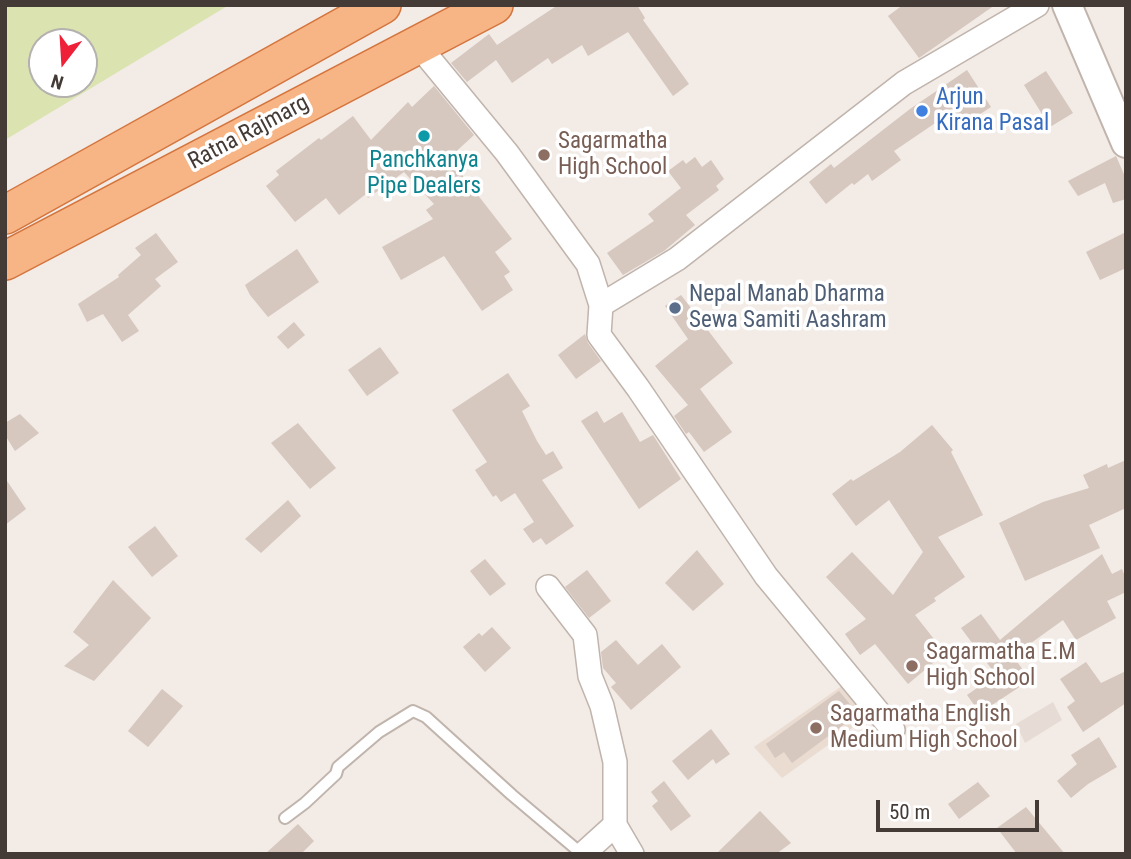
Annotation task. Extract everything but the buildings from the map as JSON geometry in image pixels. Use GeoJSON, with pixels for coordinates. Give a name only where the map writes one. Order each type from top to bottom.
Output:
{"type":"FeatureCollection","features":[{"type":"Feature","properties":{"kind":"highway","name":"Ratna Rajmarg"},"geometry":{"type":"LineString","coordinates":[[5,215],[382,5]]}},
{"type":"Feature","properties":{"kind":"highway","name":"Ratna Rajmarg"},"geometry":{"type":"LineString","coordinates":[[5,261],[494,5]]}},
{"type":"Feature","properties":{"kind":"street"},"geometry":{"type":"LineString","coordinates":[[601,306],[677,260],[904,83],[1037,5]]}},
{"type":"Feature","properties":{"kind":"street"},"geometry":{"type":"LineString","coordinates":[[1067,5],[1126,143]]}},
{"type":"Feature","properties":{"kind":"street"},"geometry":{"type":"LineString","coordinates":[[418,45],[508,153],[588,264],[601,306],[598,335],[638,388],[766,576],[893,730]]}},
{"type":"Feature","properties":{"kind":"street"},"geometry":{"type":"LineString","coordinates":[[548,587],[585,635],[590,676],[602,706],[615,762],[615,825],[632,854]]}},
{"type":"Feature","properties":{"kind":"street"},"geometry":{"type":"LineString","coordinates":[[583,854],[615,825]]}},
{"type":"Feature","properties":{"kind":"lane"},"geometry":{"type":"LineString","coordinates":[[285,818],[305,803],[336,774],[338,767],[379,732],[413,711],[426,717],[512,795],[583,854]]}},
{"type":"Feature","properties":{"kind":"shaded area","name":"Sagarmatha English Medium High School"},"geometry":{"type":"Polygon","coordinates":[[[852,679],[877,710],[782,778],[754,747],[852,679]]]}},
{"type":"Feature","properties":{"kind":"shaded area"},"geometry":{"type":"Polygon","coordinates":[[[1053,702],[1062,720],[1025,743],[1016,724],[1053,702]]]}},
{"type":"Feature","properties":{"kind":"green space"},"geometry":{"type":"Polygon","coordinates":[[[5,5],[229,5],[98,84],[98,28],[28,28],[28,98],[75,98],[5,140],[5,5]]]}},
{"type":"Feature","properties":{"kind":"place","name":"Arjun Kirana Pasal"},"geometry":{"type":"Point","coordinates":[922,111]}},
{"type":"Feature","properties":{"kind":"place","name":"Panchkanya Pipe Dealers"},"geometry":{"type":"Point","coordinates":[424,136]}},
{"type":"Feature","properties":{"kind":"place","name":"Sagarmatha High School"},"geometry":{"type":"Point","coordinates":[544,155]}},
{"type":"Feature","properties":{"kind":"place","name":"Nepal Manab Dharma Sewa Samiti Aashram"},"geometry":{"type":"Point","coordinates":[675,308]}},
{"type":"Feature","properties":{"kind":"place","name":"Sagarmatha E.M High School"},"geometry":{"type":"Point","coordinates":[912,666]}},
{"type":"Feature","properties":{"kind":"place","name":"Sagarmatha English Medium High School"},"geometry":{"type":"Point","coordinates":[816,728]}}]}
